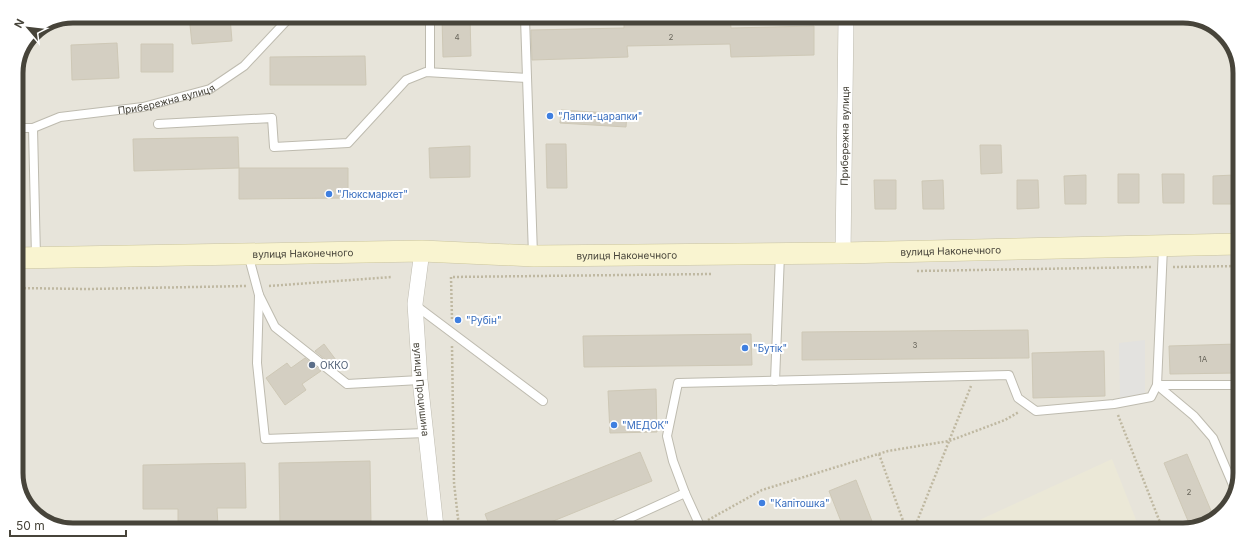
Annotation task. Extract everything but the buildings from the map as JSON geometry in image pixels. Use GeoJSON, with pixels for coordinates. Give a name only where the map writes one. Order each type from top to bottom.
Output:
{"type":"FeatureCollection","features":[{"type":"Feature","properties":{"kind":"street","name":"Прибережна вулиця"},"geometry":{"type":"LineString","coordinates":[[843,253],[846,23]]}},
{"type":"Feature","properties":{"kind":"street","name":"вулиця Наконечного"},"geometry":{"type":"LineString","coordinates":[[26,258],[422,251],[534,256],[780,254],[1233,244]]}},
{"type":"Feature","properties":{"kind":"street","name":"вулиця Процишина"},"geometry":{"type":"LineString","coordinates":[[422,251],[415,304],[420,380],[436,523]]}},
{"type":"Feature","properties":{"kind":"lane","name":"Прибережна вулиця"},"geometry":{"type":"LineString","coordinates":[[23,128],[33,128],[60,117],[143,107],[210,89],[244,66],[284,23]]}},
{"type":"Feature","properties":{"kind":"lane"},"geometry":{"type":"LineString","coordinates":[[430,23],[430,72]]}},
{"type":"Feature","properties":{"kind":"lane"},"geometry":{"type":"LineString","coordinates":[[525,23],[534,256]]}},
{"type":"Feature","properties":{"kind":"lane"},"geometry":{"type":"LineString","coordinates":[[158,124],[272,118],[274,147],[348,143],[406,80],[426,72],[527,78]]}},
{"type":"Feature","properties":{"kind":"lane"},"geometry":{"type":"LineString","coordinates":[[26,258],[33,128]]}},
{"type":"Feature","properties":{"kind":"lane"},"geometry":{"type":"LineString","coordinates":[[698,523],[673,461],[667,436],[678,383],[1009,375],[1018,398],[1036,411],[1114,404],[1151,397],[1157,385],[1163,246]]}},
{"type":"Feature","properties":{"kind":"lane"},"geometry":{"type":"LineString","coordinates":[[248,253],[259,295],[275,327],[347,384],[420,380]]}},
{"type":"Feature","properties":{"kind":"lane"},"geometry":{"type":"LineString","coordinates":[[775,381],[780,254]]}},
{"type":"Feature","properties":{"kind":"lane"},"geometry":{"type":"LineString","coordinates":[[259,295],[257,363],[265,439],[426,433]]}},
{"type":"Feature","properties":{"kind":"lane"},"geometry":{"type":"LineString","coordinates":[[415,304],[543,401]]}},
{"type":"Feature","properties":{"kind":"lane"},"geometry":{"type":"LineString","coordinates":[[1157,385],[1233,385]]}},
{"type":"Feature","properties":{"kind":"lane"},"geometry":{"type":"LineString","coordinates":[[1157,385],[1194,416],[1213,438],[1232,483]]}},
{"type":"Feature","properties":{"kind":"lane"},"geometry":{"type":"LineString","coordinates":[[619,523],[685,493]]}},
{"type":"Feature","properties":{"kind":"path"},"geometry":{"type":"LineString","coordinates":[[913,271],[1233,266]]}},
{"type":"Feature","properties":{"kind":"path"},"geometry":{"type":"LineString","coordinates":[[459,523],[454,483],[451,277],[717,274]]}},
{"type":"Feature","properties":{"kind":"path"},"geometry":{"type":"LineString","coordinates":[[23,288],[89,289],[283,286],[392,277]]}},
{"type":"Feature","properties":{"kind":"path"},"geometry":{"type":"LineString","coordinates":[[916,523],[975,376]]}},
{"type":"Feature","properties":{"kind":"path"},"geometry":{"type":"LineString","coordinates":[[1114,404],[1160,523]]}},
{"type":"Feature","properties":{"kind":"path"},"geometry":{"type":"LineString","coordinates":[[707,523],[762,490],[888,451],[949,441],[1005,420],[1029,406]]}},
{"type":"Feature","properties":{"kind":"path"},"geometry":{"type":"LineString","coordinates":[[879,454],[904,523]]}},
{"type":"Feature","properties":{"kind":"shaded area"},"geometry":{"type":"Polygon","coordinates":[[[73,23],[1183,23],[1202,27],[1213,33],[1223,43],[1229,54],[1233,70],[1233,473],[1229,492],[1223,503],[1211,515],[1190,523],[73,523],[54,519],[40,511],[31,501],[23,476],[23,70],[30,48],[48,48],[48,30],[57,26],[73,23]]]}},
{"type":"Feature","properties":{"kind":"shaded area"},"geometry":{"type":"Polygon","coordinates":[[[1145,340],[1145,396],[1120,398],[1119,343],[1145,340]]]}},
{"type":"Feature","properties":{"kind":"shaded area"},"geometry":{"type":"Polygon","coordinates":[[[1112,459],[1137,523],[973,523],[1112,459]]]}},
{"type":"Feature","properties":{"kind":"place","name":"\"Лапки-царапки\""},"geometry":{"type":"Point","coordinates":[550,116]}},
{"type":"Feature","properties":{"kind":"place","name":"\"Люксмаркет\""},"geometry":{"type":"Point","coordinates":[329,194]}},
{"type":"Feature","properties":{"kind":"place","name":"\"Рубін\""},"geometry":{"type":"Point","coordinates":[458,320]}},
{"type":"Feature","properties":{"kind":"place","name":"\"Бутік\""},"geometry":{"type":"Point","coordinates":[745,348]}},
{"type":"Feature","properties":{"kind":"place","name":"ОККО"},"geometry":{"type":"Point","coordinates":[312,365]}},
{"type":"Feature","properties":{"kind":"place","name":"\"МЕДОК\""},"geometry":{"type":"Point","coordinates":[614,425]}},
{"type":"Feature","properties":{"kind":"place","name":"\"Капітошка\""},"geometry":{"type":"Point","coordinates":[762,503]}}]}
